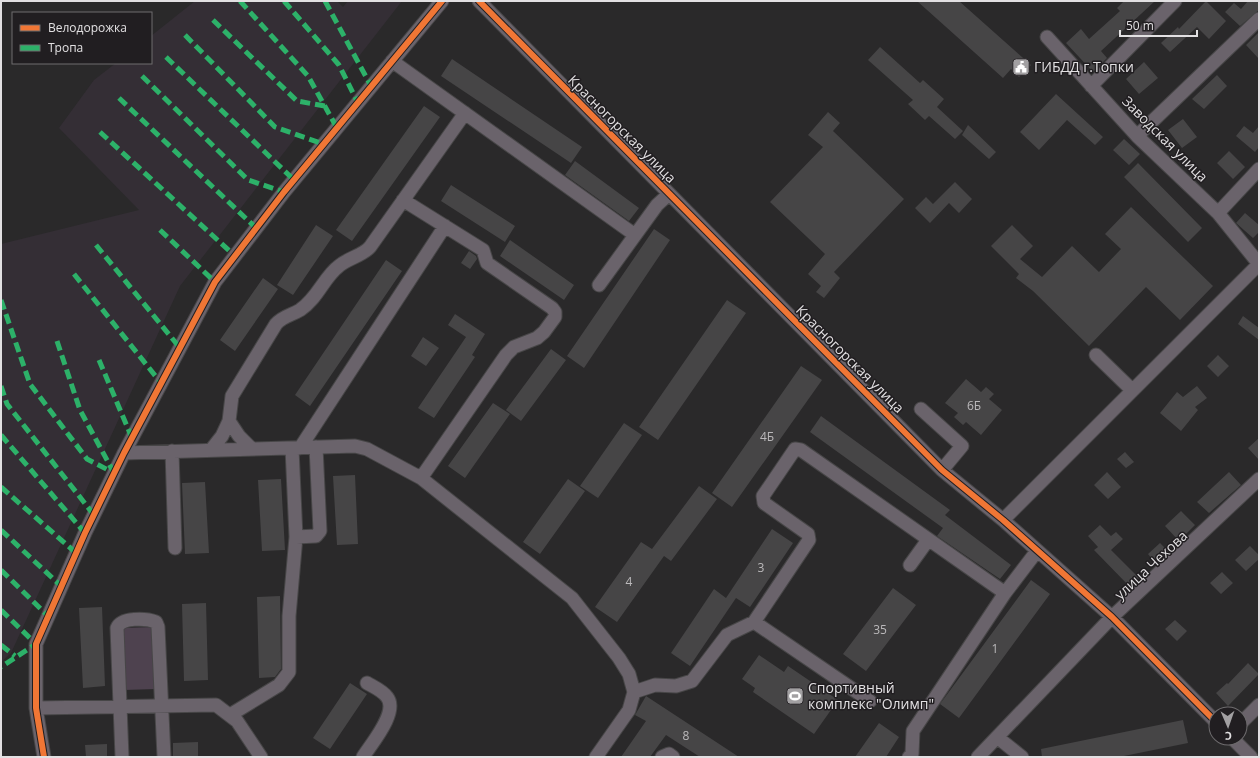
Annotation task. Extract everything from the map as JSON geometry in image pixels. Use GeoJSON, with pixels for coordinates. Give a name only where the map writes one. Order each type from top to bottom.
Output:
{"type":"FeatureCollection","features":[{"type":"Feature","properties":{"kind":"street"},"geometry":{"type":"LineString","coordinates":[[44,757],[36,708],[36,644],[85,533],[124,453],[215,282],[284,192],[442,1]]}},
{"type":"Feature","properties":{"kind":"street","name":"Красногорская улица"},"geometry":{"type":"LineString","coordinates":[[479,1],[942,470],[1003,520],[1112,617],[1208,714]]}},
{"type":"Feature","properties":{"kind":"street"},"geometry":{"type":"LineString","coordinates":[[1091,86],[1175,1]]}},
{"type":"Feature","properties":{"kind":"street"},"geometry":{"type":"LineString","coordinates":[[1137,136],[1259,19]]}},
{"type":"Feature","properties":{"kind":"street","name":"Заводская улица"},"geometry":{"type":"LineString","coordinates":[[1047,37],[1137,136],[1218,213],[1259,264]]}},
{"type":"Feature","properties":{"kind":"street"},"geometry":{"type":"LineString","coordinates":[[392,60],[635,235]]}},
{"type":"Feature","properties":{"kind":"street"},"geometry":{"type":"LineString","coordinates":[[211,450],[222,436],[229,421],[232,396],[276,324],[284,317],[300,310],[318,294],[338,266],[367,250],[465,113]]}},
{"type":"Feature","properties":{"kind":"street"},"geometry":{"type":"LineString","coordinates":[[1218,213],[1259,169]]}},
{"type":"Feature","properties":{"kind":"street"},"geometry":{"type":"LineString","coordinates":[[599,285],[657,205],[669,194]]}},
{"type":"Feature","properties":{"kind":"street"},"geometry":{"type":"LineString","coordinates":[[403,200],[483,250],[487,263],[552,308],[555,312],[555,317],[541,335],[509,351],[421,478]]}},
{"type":"Feature","properties":{"kind":"street"},"geometry":{"type":"LineString","coordinates":[[230,715],[279,685],[289,672],[289,616],[296,537],[296,448],[445,226]]}},
{"type":"Feature","properties":{"kind":"street"},"geometry":{"type":"LineString","coordinates":[[1003,520],[1259,264]]}},
{"type":"Feature","properties":{"kind":"street"},"geometry":{"type":"LineString","coordinates":[[1096,355],[1132,390]]}},
{"type":"Feature","properties":{"kind":"street"},"geometry":{"type":"LineString","coordinates":[[921,409],[962,446],[942,470]]}},
{"type":"Feature","properties":{"kind":"street"},"geometry":{"type":"LineString","coordinates":[[229,421],[239,436],[252,449]]}},
{"type":"Feature","properties":{"kind":"street"},"geometry":{"type":"LineString","coordinates":[[124,453],[355,446],[368,450],[421,478],[572,598],[619,658],[629,674],[634,692],[629,710],[596,757]]}},
{"type":"Feature","properties":{"kind":"street"},"geometry":{"type":"LineString","coordinates":[[296,537],[316,536],[320,531],[316,448]]}},
{"type":"Feature","properties":{"kind":"street"},"geometry":{"type":"LineString","coordinates":[[634,692],[655,685],[676,686],[692,681],[727,635],[754,622],[809,540],[808,534],[764,503],[763,496],[795,449],[802,450],[1005,593]]}},
{"type":"Feature","properties":{"kind":"street"},"geometry":{"type":"LineString","coordinates":[[172,451],[175,548]]}},
{"type":"Feature","properties":{"kind":"street","name":"улица Чехова"},"geometry":{"type":"LineString","coordinates":[[978,757],[1112,617],[1259,479]]}},
{"type":"Feature","properties":{"kind":"street"},"geometry":{"type":"LineString","coordinates":[[910,566],[928,540]]}},
{"type":"Feature","properties":{"kind":"street"},"geometry":{"type":"LineString","coordinates":[[909,757],[912,754],[913,731],[1005,593],[1038,551]]}},
{"type":"Feature","properties":{"kind":"street"},"geometry":{"type":"LineString","coordinates":[[122,757],[117,628],[118,624],[123,621],[150,620],[156,622],[158,627],[164,757]]}},
{"type":"Feature","properties":{"kind":"street"},"geometry":{"type":"LineString","coordinates":[[754,622],[870,701]]}},
{"type":"Feature","properties":{"kind":"street"},"geometry":{"type":"LineString","coordinates":[[363,757],[388,717],[391,709],[387,696],[368,683]]}},
{"type":"Feature","properties":{"kind":"street"},"geometry":{"type":"LineString","coordinates":[[36,708],[210,704],[221,707],[237,721],[261,757]]}},
{"type":"Feature","properties":{"kind":"street"},"geometry":{"type":"LineString","coordinates":[[1248,716],[1259,705]]}},
{"type":"Feature","properties":{"kind":"street"},"geometry":{"type":"LineString","coordinates":[[997,737],[1022,757]]}},
{"type":"Feature","properties":{"kind":"street"},"geometry":{"type":"LineString","coordinates":[[1240,746],[1251,757]]}},
{"type":"Feature","properties":{"kind":"street"},"geometry":{"type":"LineString","coordinates":[[662,757],[669,754],[673,757]]}},
{"type":"Feature","properties":{"kind":"shaded area"},"geometry":{"type":"Polygon","coordinates":[[[195,1],[337,1],[343,7],[348,1],[402,1],[180,286],[11,653],[1,662],[1,244],[139,210],[59,128],[94,80],[115,64],[152,64],[152,35],[195,1]]]}},
{"type":"Feature","properties":{"kind":"shaded area"},"geometry":{"type":"Polygon","coordinates":[[[154,627],[156,689],[124,690],[122,628],[154,627]]]}},
{"type":"Feature","properties":{"kind":"building"},"geometry":{"type":"Polygon","coordinates":[[[917,1],[959,1],[1031,65],[1019,77],[1011,69],[1003,78],[917,1]]]}},
{"type":"Feature","properties":{"kind":"building"},"geometry":{"type":"Polygon","coordinates":[[[1124,1],[1155,1],[1101,51],[1107,58],[1093,72],[1066,43],[1081,29],[1089,39],[1120,11],[1117,8],[1124,1]]]}},
{"type":"Feature","properties":{"kind":"building"},"geometry":{"type":"Polygon","coordinates":[[[1206,1],[1226,21],[1209,39],[1197,27],[1170,52],[1161,43],[1178,27],[1179,29],[1206,1]]]}},
{"type":"Feature","properties":{"kind":"building"},"geometry":{"type":"Polygon","coordinates":[[[1248,1],[1259,1],[1259,10],[1240,26],[1225,12],[1234,3],[1241,9],[1248,1]]]}},
{"type":"Feature","properties":{"kind":"building"},"geometry":{"type":"Polygon","coordinates":[[[1259,32],[1259,59],[1246,45],[1259,32]]]}},
{"type":"Feature","properties":{"kind":"building"},"geometry":{"type":"Polygon","coordinates":[[[880,47],[920,83],[923,80],[944,99],[937,107],[963,131],[955,139],[929,116],[925,120],[908,104],[913,100],[868,60],[880,47]]]}},
{"type":"Feature","properties":{"kind":"building"},"geometry":{"type":"Polygon","coordinates":[[[452,59],[582,147],[571,163],[441,76],[452,59]]]}},
{"type":"Feature","properties":{"kind":"building"},"geometry":{"type":"Polygon","coordinates":[[[1144,62],[1158,78],[1139,94],[1126,79],[1144,62]]]}},
{"type":"Feature","properties":{"kind":"building"},"geometry":{"type":"Polygon","coordinates":[[[1217,75],[1227,86],[1204,109],[1192,99],[1217,75]]]}},
{"type":"Feature","properties":{"kind":"building"},"geometry":{"type":"Polygon","coordinates":[[[1056,94],[1103,137],[1095,145],[1067,120],[1039,150],[1020,132],[1056,94]]]}},
{"type":"Feature","properties":{"kind":"building"},"geometry":{"type":"Polygon","coordinates":[[[424,106],[440,117],[352,241],[336,230],[424,106]]]}},
{"type":"Feature","properties":{"kind":"building"},"geometry":{"type":"Polygon","coordinates":[[[828,112],[840,123],[833,131],[904,199],[834,272],[840,278],[824,298],[816,292],[821,286],[808,274],[825,254],[770,202],[823,147],[808,135],[828,112]]]}},
{"type":"Feature","properties":{"kind":"building"},"geometry":{"type":"Polygon","coordinates":[[[1183,119],[1197,137],[1182,148],[1168,130],[1183,119]]]}},
{"type":"Feature","properties":{"kind":"building"},"geometry":{"type":"Polygon","coordinates":[[[968,125],[996,152],[989,159],[962,135],[968,125]]]}},
{"type":"Feature","properties":{"kind":"building"},"geometry":{"type":"Polygon","coordinates":[[[1244,126],[1253,133],[1259,126],[1259,147],[1255,152],[1236,136],[1244,126]]]}},
{"type":"Feature","properties":{"kind":"building"},"geometry":{"type":"Polygon","coordinates":[[[1124,139],[1140,154],[1129,165],[1113,150],[1124,139]]]}},
{"type":"Feature","properties":{"kind":"building"},"geometry":{"type":"Polygon","coordinates":[[[1229,151],[1245,167],[1233,179],[1217,163],[1229,151]]]}},
{"type":"Feature","properties":{"kind":"building"},"geometry":{"type":"Polygon","coordinates":[[[575,161],[639,208],[629,221],[565,175],[575,161]]]}},
{"type":"Feature","properties":{"kind":"building"},"geometry":{"type":"Polygon","coordinates":[[[1138,163],[1202,228],[1188,242],[1124,177],[1138,163]]]}},
{"type":"Feature","properties":{"kind":"building"},"geometry":{"type":"Polygon","coordinates":[[[955,182],[972,199],[959,213],[949,203],[930,223],[915,208],[926,197],[933,204],[955,182]]]}},
{"type":"Feature","properties":{"kind":"building"},"geometry":{"type":"Polygon","coordinates":[[[451,185],[515,226],[505,242],[441,201],[451,185]]]}},
{"type":"Feature","properties":{"kind":"building"},"geometry":{"type":"Polygon","coordinates":[[[1131,207],[1213,286],[1180,320],[1146,287],[1089,346],[1033,291],[1016,278],[1019,274],[991,246],[1012,225],[1033,246],[1020,259],[1042,277],[1072,246],[1099,272],[1121,249],[1105,234],[1131,207]]]}},
{"type":"Feature","properties":{"kind":"building"},"geometry":{"type":"Polygon","coordinates":[[[1245,213],[1259,225],[1259,232],[1253,238],[1236,223],[1245,213]]]}},
{"type":"Feature","properties":{"kind":"building"},"geometry":{"type":"Polygon","coordinates":[[[316,225],[333,236],[293,295],[277,285],[316,225]]]}},
{"type":"Feature","properties":{"kind":"building"},"geometry":{"type":"Polygon","coordinates":[[[654,229],[670,240],[584,368],[567,356],[654,229]]]}},
{"type":"Feature","properties":{"kind":"building"},"geometry":{"type":"Polygon","coordinates":[[[510,240],[574,285],[564,300],[500,256],[510,240]]]}},
{"type":"Feature","properties":{"kind":"building"},"geometry":{"type":"Polygon","coordinates":[[[469,251],[476,256],[477,259],[470,269],[461,263],[469,251]]]}},
{"type":"Feature","properties":{"kind":"building"},"geometry":{"type":"Polygon","coordinates":[[[386,260],[402,271],[310,406],[295,395],[386,260]]]}},
{"type":"Feature","properties":{"kind":"building"},"geometry":{"type":"Polygon","coordinates":[[[263,278],[278,289],[235,351],[220,340],[263,278]]]}},
{"type":"Feature","properties":{"kind":"building"},"geometry":{"type":"Polygon","coordinates":[[[727,300],[746,313],[658,440],[639,427],[727,300]]]}},
{"type":"Feature","properties":{"kind":"building"},"geometry":{"type":"Polygon","coordinates":[[[455,314],[485,334],[472,355],[475,357],[434,418],[418,408],[466,337],[448,325],[455,314]]]}},
{"type":"Feature","properties":{"kind":"building"},"geometry":{"type":"Polygon","coordinates":[[[1243,316],[1259,328],[1259,340],[1238,324],[1243,316]]]}},
{"type":"Feature","properties":{"kind":"building"},"geometry":{"type":"Polygon","coordinates":[[[423,337],[439,348],[426,366],[411,356],[423,337]]]}},
{"type":"Feature","properties":{"kind":"building"},"geometry":{"type":"Polygon","coordinates":[[[551,349],[566,360],[521,421],[506,410],[551,349]]]}},
{"type":"Feature","properties":{"kind":"building"},"geometry":{"type":"Polygon","coordinates":[[[1218,355],[1229,366],[1218,377],[1207,366],[1218,355]]]}},
{"type":"Feature","properties":{"kind":"building"},"geometry":{"type":"Polygon","coordinates":[[[801,366],[822,380],[732,507],[712,493],[801,366]]]}},
{"type":"Feature","properties":{"kind":"building"},"geometry":{"type":"Polygon","coordinates":[[[966,379],[981,392],[986,387],[994,394],[989,399],[1002,410],[981,435],[966,422],[963,425],[954,417],[958,413],[945,403],[966,379]]]}},
{"type":"Feature","properties":{"kind":"building"},"geometry":{"type":"Polygon","coordinates":[[[1197,386],[1207,398],[1195,407],[1198,410],[1181,431],[1160,413],[1177,392],[1183,397],[1197,386]]]}},
{"type":"Feature","properties":{"kind":"building"},"geometry":{"type":"Polygon","coordinates":[[[493,403],[510,414],[465,478],[448,466],[493,403]]]}},
{"type":"Feature","properties":{"kind":"building"},"geometry":{"type":"Polygon","coordinates":[[[821,416],[950,510],[945,515],[1011,565],[1000,579],[937,536],[943,528],[810,432],[821,416]]]}},
{"type":"Feature","properties":{"kind":"building"},"geometry":{"type":"Polygon","coordinates":[[[624,423],[642,435],[598,498],[580,486],[624,423]]]}},
{"type":"Feature","properties":{"kind":"building"},"geometry":{"type":"Polygon","coordinates":[[[1259,438],[1259,460],[1248,448],[1259,438]]]}},
{"type":"Feature","properties":{"kind":"building"},"geometry":{"type":"Polygon","coordinates":[[[1125,452],[1134,462],[1126,468],[1117,459],[1125,452]]]}},
{"type":"Feature","properties":{"kind":"building"},"geometry":{"type":"Polygon","coordinates":[[[1107,472],[1121,487],[1108,499],[1094,485],[1107,472]]]}},
{"type":"Feature","properties":{"kind":"building"},"geometry":{"type":"Polygon","coordinates":[[[1229,472],[1241,485],[1209,513],[1197,502],[1229,472]]]}},
{"type":"Feature","properties":{"kind":"building"},"geometry":{"type":"Polygon","coordinates":[[[355,475],[358,544],[337,545],[333,476],[355,475]]]}},
{"type":"Feature","properties":{"kind":"building"},"geometry":{"type":"Polygon","coordinates":[[[281,479],[285,550],[262,551],[258,480],[281,479]]]}},
{"type":"Feature","properties":{"kind":"building"},"geometry":{"type":"Polygon","coordinates":[[[568,479],[585,491],[540,554],[523,542],[568,479]]]}},
{"type":"Feature","properties":{"kind":"building"},"geometry":{"type":"Polygon","coordinates":[[[205,482],[209,553],[185,554],[182,483],[205,482]]]}},
{"type":"Feature","properties":{"kind":"building"},"geometry":{"type":"Polygon","coordinates":[[[699,486],[717,499],[671,561],[664,556],[617,622],[595,607],[641,542],[652,549],[699,486]]]}},
{"type":"Feature","properties":{"kind":"building"},"geometry":{"type":"Polygon","coordinates":[[[1181,511],[1195,525],[1179,541],[1165,526],[1181,511]]]}},
{"type":"Feature","properties":{"kind":"building"},"geometry":{"type":"Polygon","coordinates":[[[1100,525],[1111,536],[1116,532],[1123,539],[1111,550],[1139,578],[1130,587],[1094,550],[1098,547],[1088,536],[1100,525]]]}},
{"type":"Feature","properties":{"kind":"building"},"geometry":{"type":"Polygon","coordinates":[[[772,529],[793,543],[750,607],[736,598],[690,666],[671,653],[714,589],[726,598],[772,529]]]}},
{"type":"Feature","properties":{"kind":"building"},"geometry":{"type":"Polygon","coordinates":[[[1160,543],[1169,552],[1156,564],[1148,554],[1160,543]]]}},
{"type":"Feature","properties":{"kind":"building"},"geometry":{"type":"Polygon","coordinates":[[[1250,546],[1259,555],[1259,559],[1246,571],[1235,560],[1250,546]]]}},
{"type":"Feature","properties":{"kind":"building"},"geometry":{"type":"Polygon","coordinates":[[[1222,572],[1233,583],[1221,594],[1210,583],[1222,572]]]}},
{"type":"Feature","properties":{"kind":"building"},"geometry":{"type":"Polygon","coordinates":[[[1031,580],[1050,594],[959,718],[940,704],[1031,580]]]}},
{"type":"Feature","properties":{"kind":"building"},"geometry":{"type":"Polygon","coordinates":[[[893,588],[916,605],[866,671],[843,654],[893,588]]]}},
{"type":"Feature","properties":{"kind":"building"},"geometry":{"type":"Polygon","coordinates":[[[280,596],[281,669],[275,677],[259,678],[257,597],[280,596]]]}},
{"type":"Feature","properties":{"kind":"building"},"geometry":{"type":"Polygon","coordinates":[[[206,603],[208,680],[184,681],[182,604],[206,603]]]}},
{"type":"Feature","properties":{"kind":"building"},"geometry":{"type":"Polygon","coordinates":[[[102,607],[105,686],[83,688],[79,608],[102,607]]]}},
{"type":"Feature","properties":{"kind":"building"},"geometry":{"type":"Polygon","coordinates":[[[1175,620],[1187,631],[1177,641],[1165,629],[1175,620]]]}},
{"type":"Feature","properties":{"kind":"building","name":"Спортивный комплекс \"Олимп\""},"geometry":{"type":"Polygon","coordinates":[[[759,655],[784,672],[788,666],[838,700],[814,734],[753,692],[755,688],[742,679],[759,655]]]}},
{"type":"Feature","properties":{"kind":"building"},"geometry":{"type":"Polygon","coordinates":[[[1248,663],[1259,674],[1228,706],[1216,693],[1227,683],[1228,684],[1248,663]]]}},
{"type":"Feature","properties":{"kind":"building"},"geometry":{"type":"Polygon","coordinates":[[[350,683],[367,694],[330,749],[313,738],[350,683]]]}},
{"type":"Feature","properties":{"kind":"building"},"geometry":{"type":"Polygon","coordinates":[[[646,696],[739,757],[700,757],[666,735],[650,757],[621,757],[646,721],[635,715],[646,696]]]}},
{"type":"Feature","properties":{"kind":"building"},"geometry":{"type":"Polygon","coordinates":[[[1183,720],[1188,743],[1119,757],[1042,757],[1041,749],[1183,720]]]}},
{"type":"Feature","properties":{"kind":"building"},"geometry":{"type":"Polygon","coordinates":[[[879,723],[899,737],[886,757],[855,757],[879,723]]]}},
{"type":"Feature","properties":{"kind":"building"},"geometry":{"type":"Polygon","coordinates":[[[198,742],[198,757],[173,757],[173,743],[198,742]]]}},
{"type":"Feature","properties":{"kind":"building"},"geometry":{"type":"Polygon","coordinates":[[[107,744],[107,757],[86,757],[85,745],[107,744]]]}},
{"type":"Feature","properties":{"kind":"marked path"},"geometry":{"type":"LineString","coordinates":[[240,1],[308,76],[337,128]]}},
{"type":"Feature","properties":{"kind":"marked path"},"geometry":{"type":"LineString","coordinates":[[284,1],[339,65],[358,103]]}},
{"type":"Feature","properties":{"kind":"marked path"},"geometry":{"type":"LineString","coordinates":[[325,1],[371,86]]}},
{"type":"Feature","properties":{"kind":"marked path"},"geometry":{"type":"LineString","coordinates":[[213,20],[297,101],[325,106]]}},
{"type":"Feature","properties":{"kind":"marked path"},"geometry":{"type":"LineString","coordinates":[[185,35],[275,127],[323,144]]}},
{"type":"Feature","properties":{"kind":"marked path"},"geometry":{"type":"LineString","coordinates":[[166,57],[294,180]]}},
{"type":"Feature","properties":{"kind":"marked path"},"geometry":{"type":"LineString","coordinates":[[142,76],[248,180],[284,192]]}},
{"type":"Feature","properties":{"kind":"marked path"},"geometry":{"type":"LineString","coordinates":[[119,98],[256,228]]}},
{"type":"Feature","properties":{"kind":"marked path"},"geometry":{"type":"LineString","coordinates":[[100,132],[235,256]]}},
{"type":"Feature","properties":{"kind":"marked path"},"geometry":{"type":"LineString","coordinates":[[160,230],[215,282]]}},
{"type":"Feature","properties":{"kind":"marked path"},"geometry":{"type":"LineString","coordinates":[[96,245],[180,348]]}},
{"type":"Feature","properties":{"kind":"marked path"},"geometry":{"type":"LineString","coordinates":[[74,274],[161,383]]}},
{"type":"Feature","properties":{"kind":"marked path"},"geometry":{"type":"LineString","coordinates":[[1,300],[30,384],[87,459],[114,473]]}},
{"type":"Feature","properties":{"kind":"marked path"},"geometry":{"type":"LineString","coordinates":[[57,341],[80,410],[114,473]]}},
{"type":"Feature","properties":{"kind":"marked path"},"geometry":{"type":"LineString","coordinates":[[99,360],[132,438]]}},
{"type":"Feature","properties":{"kind":"marked path"},"geometry":{"type":"LineString","coordinates":[[1,386],[7,404],[94,515]]}},
{"type":"Feature","properties":{"kind":"marked path"},"geometry":{"type":"LineString","coordinates":[[1,435],[85,533]]}},
{"type":"Feature","properties":{"kind":"marked path"},"geometry":{"type":"LineString","coordinates":[[1,487],[76,553]]}},
{"type":"Feature","properties":{"kind":"marked path"},"geometry":{"type":"LineString","coordinates":[[1,530],[61,586]]}},
{"type":"Feature","properties":{"kind":"marked path"},"geometry":{"type":"LineString","coordinates":[[1,570],[48,616]]}},
{"type":"Feature","properties":{"kind":"marked path"},"geometry":{"type":"LineString","coordinates":[[1,610],[36,644],[1,667]]}},
{"type":"Feature","properties":{"kind":"marked path"},"geometry":{"type":"LineString","coordinates":[[1,645],[15,656]]}},
{"type":"Feature","properties":{"kind":"cycle path"},"geometry":{"type":"LineString","coordinates":[[44,757],[36,708],[36,644],[85,533],[124,453],[215,282],[284,192],[442,1]]}},
{"type":"Feature","properties":{"kind":"cycle path"},"geometry":{"type":"LineString","coordinates":[[479,1],[942,470],[1003,520],[1112,617],[1208,714]]}},
{"type":"Feature","properties":{"kind":"place","name":"ГИБДД г.Топки"},"geometry":{"type":"Point","coordinates":[1021,67]}},
{"type":"Feature","properties":{"kind":"place","name":"Спортивный комплекс \"Олимп\""},"geometry":{"type":"Point","coordinates":[795,696]}}]}
